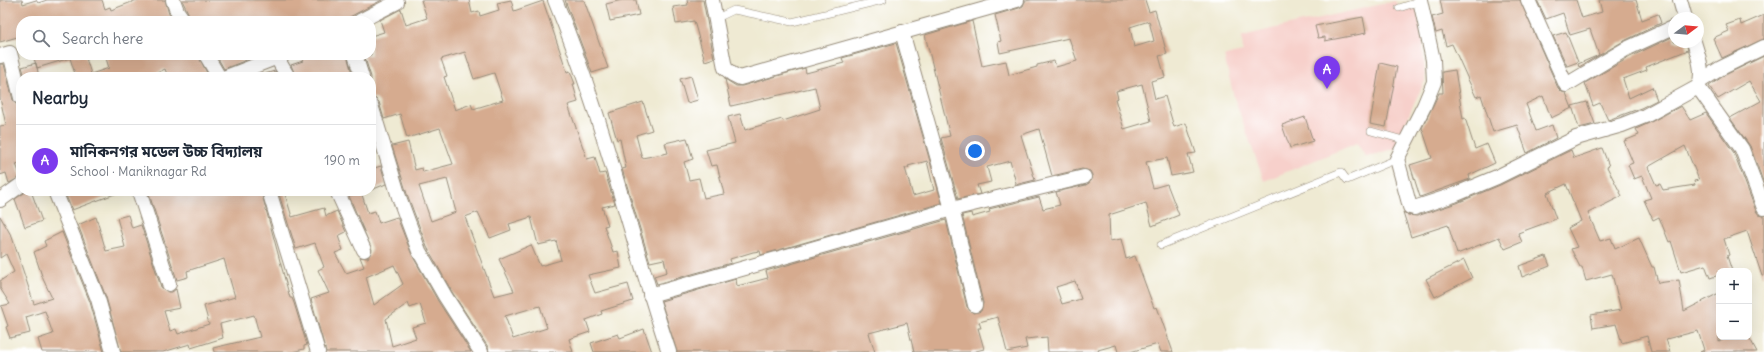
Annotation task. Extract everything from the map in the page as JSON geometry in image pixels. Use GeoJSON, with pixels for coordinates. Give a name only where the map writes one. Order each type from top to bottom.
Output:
{"type":"FeatureCollection","features":[{"type":"Feature","properties":{"kind":"street"},"geometry":{"type":"LineString","coordinates":[[173,0],[181,16]]}},
{"type":"Feature","properties":{"kind":"street"},"geometry":{"type":"LineString","coordinates":[[370,16],[397,2],[396,0]]}},
{"type":"Feature","properties":{"kind":"street"},"geometry":{"type":"LineString","coordinates":[[554,0],[585,82],[614,171],[650,295],[669,352]]}},
{"type":"Feature","properties":{"kind":"street"},"geometry":{"type":"LineString","coordinates":[[712,0],[725,68],[740,78],[1017,0]]}},
{"type":"Feature","properties":{"kind":"street"},"geometry":{"type":"LineString","coordinates":[[1422,0],[1434,60],[1434,82],[1397,159],[1410,207],[1414,208],[1454,195],[1497,177],[1576,138],[1622,125],[1645,116],[1700,84],[1721,68],[1764,47]]}},
{"type":"Feature","properties":{"kind":"street"},"geometry":{"type":"LineString","coordinates":[[1528,0],[1566,85],[1626,49],[1668,30]]}},
{"type":"Feature","properties":{"kind":"street"},"geometry":{"type":"LineString","coordinates":[[1680,0],[1683,12]]}},
{"type":"Feature","properties":{"kind":"street"},"geometry":{"type":"LineString","coordinates":[[902,32],[952,209],[975,305]]}},
{"type":"Feature","properties":{"kind":"street"},"geometry":{"type":"LineString","coordinates":[[1696,48],[1700,84],[1742,148],[1762,193],[1764,208]]}},
{"type":"Feature","properties":{"kind":"street"},"geometry":{"type":"LineString","coordinates":[[0,56],[10,52],[16,77]]}},
{"type":"Feature","properties":{"kind":"street"},"geometry":{"type":"LineString","coordinates":[[209,60],[216,72]]}},
{"type":"Feature","properties":{"kind":"street"},"geometry":{"type":"LineString","coordinates":[[239,72],[270,60]]}},
{"type":"Feature","properties":{"kind":"street"},"geometry":{"type":"LineString","coordinates":[[282,60],[286,72]]}},
{"type":"Feature","properties":{"kind":"street"},"geometry":{"type":"LineString","coordinates":[[357,60],[360,72]]}},
{"type":"Feature","properties":{"kind":"street"},"geometry":{"type":"LineString","coordinates":[[376,121],[399,197],[419,251],[453,310],[481,352]]}},
{"type":"Feature","properties":{"kind":"street"},"geometry":{"type":"LineString","coordinates":[[650,295],[952,209],[1084,177]]}},
{"type":"Feature","properties":{"kind":"street"},"geometry":{"type":"LineString","coordinates":[[0,200],[16,189]]}},
{"type":"Feature","properties":{"kind":"street"},"geometry":{"type":"LineString","coordinates":[[57,196],[98,299],[113,352]]}},
{"type":"Feature","properties":{"kind":"street"},"geometry":{"type":"LineString","coordinates":[[141,196],[169,284]]}},
{"type":"Feature","properties":{"kind":"street"},"geometry":{"type":"LineString","coordinates":[[271,196],[318,352]]}},
{"type":"Feature","properties":{"kind":"street"},"geometry":{"type":"LineString","coordinates":[[339,196],[364,250]]}},
{"type":"Feature","properties":{"kind":"lane"},"geometry":{"type":"LineString","coordinates":[[715,19],[734,10],[792,22],[882,0]]}},
{"type":"Feature","properties":{"kind":"lane"},"geometry":{"type":"LineString","coordinates":[[1399,8],[1422,0]]}},
{"type":"Feature","properties":{"kind":"lane"},"geometry":{"type":"LineString","coordinates":[[1371,131],[1406,141]]}},
{"type":"Feature","properties":{"kind":"lane"},"geometry":{"type":"LineString","coordinates":[[1161,245],[1341,172],[1347,180],[1397,159]]}},
{"type":"Feature","properties":{"kind":"shaded area"},"geometry":{"type":"Polygon","coordinates":[[[1395,1],[1399,8],[1417,8],[1423,42],[1425,81],[1414,103],[1396,148],[1366,157],[1357,143],[1264,181],[1234,97],[1224,56],[1243,52],[1242,36],[1395,1]]]}},
{"type":"Feature","properties":{"kind":"building"},"geometry":{"type":"Polygon","coordinates":[[[0,0],[22,0],[23,4],[36,0],[38,3],[47,0],[102,0],[105,9],[110,7],[111,10],[137,0],[165,0],[170,16],[16,16],[16,37],[0,42],[0,0]]]}},
{"type":"Feature","properties":{"kind":"building"},"geometry":{"type":"Polygon","coordinates":[[[182,0],[382,0],[352,16],[190,16],[182,0]]]}},
{"type":"Feature","properties":{"kind":"building"},"geometry":{"type":"Polygon","coordinates":[[[421,0],[469,0],[472,13],[479,11],[480,16],[499,10],[497,3],[511,0],[514,11],[543,1],[567,72],[570,71],[575,84],[573,84],[578,102],[568,105],[587,159],[595,157],[600,174],[605,173],[615,204],[602,207],[608,225],[604,226],[613,252],[618,251],[621,268],[588,275],[595,293],[628,284],[633,301],[601,311],[602,314],[586,320],[590,332],[569,339],[573,352],[489,352],[488,347],[452,292],[427,247],[407,194],[392,146],[408,142],[415,170],[422,168],[423,172],[453,164],[440,128],[407,138],[400,114],[384,119],[379,102],[376,99],[376,72],[369,72],[366,60],[376,60],[376,34],[384,32],[380,20],[401,9],[406,25],[427,18],[421,0]],[[465,52],[441,59],[447,76],[444,77],[455,110],[471,104],[473,109],[503,100],[494,73],[474,79],[465,52]],[[447,179],[419,186],[431,221],[456,212],[447,179]],[[478,212],[465,217],[494,296],[514,291],[499,259],[531,245],[540,266],[561,260],[556,241],[538,245],[531,217],[509,224],[511,230],[490,238],[478,212]],[[540,306],[505,316],[513,339],[547,328],[540,306]]]}},
{"type":"Feature","properties":{"kind":"building"},"geometry":{"type":"Polygon","coordinates":[[[565,0],[584,0],[608,68],[592,73],[565,0]]]}},
{"type":"Feature","properties":{"kind":"building"},"geometry":{"type":"Polygon","coordinates":[[[622,0],[636,0],[639,15],[610,21],[606,4],[622,0]]]}},
{"type":"Feature","properties":{"kind":"building"},"geometry":{"type":"Polygon","coordinates":[[[687,0],[703,0],[714,58],[705,61],[694,21],[676,24],[673,7],[688,5],[687,0]]]}},
{"type":"Feature","properties":{"kind":"building"},"geometry":{"type":"Polygon","coordinates":[[[1145,0],[1149,12],[1155,10],[1167,54],[1159,56],[1165,77],[1151,81],[1155,99],[1165,96],[1174,127],[1186,123],[1196,153],[1188,154],[1193,172],[1171,176],[1167,158],[1146,162],[1153,188],[1167,184],[1179,215],[1152,226],[1146,203],[1109,215],[1110,241],[1121,239],[1126,259],[1135,256],[1154,308],[1157,307],[1173,352],[1161,352],[1158,344],[1130,352],[1118,352],[1116,345],[1098,350],[1099,352],[1048,352],[1047,337],[1025,339],[1027,348],[1007,352],[998,317],[979,322],[981,328],[978,328],[984,349],[972,352],[914,352],[907,323],[869,333],[875,352],[677,352],[661,301],[736,279],[737,286],[768,278],[766,271],[946,220],[967,307],[973,313],[981,311],[983,303],[962,215],[971,213],[972,217],[990,212],[989,209],[1039,197],[1043,209],[1060,205],[1056,192],[1086,185],[1092,180],[1092,175],[1090,171],[1082,169],[1052,176],[1039,129],[1021,135],[1035,180],[1015,185],[1016,183],[1010,161],[987,167],[991,182],[977,185],[980,194],[958,199],[941,138],[950,136],[925,35],[972,21],[982,66],[1006,61],[1009,75],[1037,67],[1037,65],[1054,61],[1056,67],[1077,61],[1069,38],[1000,53],[998,42],[1001,41],[995,15],[1019,8],[1023,6],[1025,1],[1145,0]],[[1149,21],[1130,27],[1134,47],[1154,41],[1149,21]],[[1142,84],[1116,91],[1118,98],[1115,99],[1124,129],[1151,121],[1142,84]],[[1075,281],[1056,287],[1062,304],[1081,299],[1075,281]]]}},
{"type":"Feature","properties":{"kind":"building"},"geometry":{"type":"Polygon","coordinates":[[[1440,0],[1520,0],[1558,88],[1562,92],[1566,93],[1572,108],[1551,118],[1543,96],[1526,104],[1536,131],[1552,125],[1556,138],[1527,153],[1517,125],[1493,132],[1481,95],[1476,97],[1452,44],[1446,46],[1442,31],[1436,33],[1432,17],[1443,14],[1440,0]]]}},
{"type":"Feature","properties":{"kind":"building"},"geometry":{"type":"Polygon","coordinates":[[[1537,0],[1576,0],[1582,18],[1602,12],[1599,0],[1636,0],[1642,20],[1658,14],[1661,23],[1622,42],[1579,67],[1578,64],[1599,55],[1590,29],[1570,35],[1563,13],[1546,19],[1537,0]]]}},
{"type":"Feature","properties":{"kind":"building"},"geometry":{"type":"Polygon","coordinates":[[[1764,15],[1764,39],[1722,58],[1713,38],[1729,31],[1726,25],[1740,20],[1741,25],[1764,15]]]}},
{"type":"Feature","properties":{"kind":"building"},"geometry":{"type":"Polygon","coordinates":[[[1363,17],[1366,33],[1325,41],[1325,37],[1318,38],[1315,26],[1363,17]]]}},
{"type":"Feature","properties":{"kind":"building"},"geometry":{"type":"Polygon","coordinates":[[[1566,32],[1578,62],[1567,66],[1553,36],[1566,32]]]}},
{"type":"Feature","properties":{"kind":"building"},"geometry":{"type":"Polygon","coordinates":[[[1668,39],[1668,48],[1688,48],[1688,50],[1646,67],[1647,70],[1623,79],[1629,98],[1652,87],[1657,100],[1641,108],[1608,120],[1600,103],[1593,106],[1585,83],[1630,57],[1668,39]]]}},
{"type":"Feature","properties":{"kind":"building"},"geometry":{"type":"Polygon","coordinates":[[[896,43],[942,203],[761,255],[760,251],[753,252],[730,259],[731,263],[657,284],[654,276],[667,272],[664,259],[650,262],[622,169],[626,168],[620,139],[617,140],[609,113],[643,102],[652,130],[636,135],[642,158],[668,153],[665,143],[687,138],[693,159],[684,162],[689,180],[699,178],[704,198],[724,194],[717,165],[711,166],[706,150],[735,143],[728,117],[740,114],[745,130],[782,119],[783,121],[820,109],[815,87],[731,106],[725,79],[736,86],[742,86],[805,68],[806,73],[844,63],[842,58],[896,43]],[[927,161],[908,166],[909,168],[905,168],[913,196],[934,190],[927,161]]]}},
{"type":"Feature","properties":{"kind":"building"},"geometry":{"type":"Polygon","coordinates":[[[1764,56],[1764,184],[1750,146],[1730,118],[1761,101],[1749,81],[1718,99],[1709,86],[1725,75],[1764,56]]]}},
{"type":"Feature","properties":{"kind":"building"},"geometry":{"type":"Polygon","coordinates":[[[35,60],[63,60],[37,68],[35,60]]]}},
{"type":"Feature","properties":{"kind":"building"},"geometry":{"type":"Polygon","coordinates":[[[71,60],[87,60],[90,72],[74,72],[71,60]]]}},
{"type":"Feature","properties":{"kind":"building"},"geometry":{"type":"Polygon","coordinates":[[[107,60],[200,60],[206,72],[166,72],[165,69],[159,72],[97,72],[109,68],[107,60]]]}},
{"type":"Feature","properties":{"kind":"building"},"geometry":{"type":"Polygon","coordinates":[[[219,60],[246,60],[224,69],[219,60]]]}},
{"type":"Feature","properties":{"kind":"building"},"geometry":{"type":"Polygon","coordinates":[[[348,60],[352,72],[294,72],[291,65],[303,61],[348,60]]]}},
{"type":"Feature","properties":{"kind":"building"},"geometry":{"type":"Polygon","coordinates":[[[36,63],[38,72],[24,72],[22,67],[36,63]]]}},
{"type":"Feature","properties":{"kind":"building"},"geometry":{"type":"Polygon","coordinates":[[[1380,63],[1397,67],[1386,127],[1370,124],[1380,63]]]}},
{"type":"Feature","properties":{"kind":"building"},"geometry":{"type":"Polygon","coordinates":[[[0,64],[4,64],[13,100],[16,104],[16,180],[9,183],[6,173],[0,175],[0,126],[6,125],[0,98],[0,64]]]}},
{"type":"Feature","properties":{"kind":"building"},"geometry":{"type":"Polygon","coordinates":[[[1455,70],[1463,119],[1465,118],[1475,149],[1487,144],[1495,163],[1469,175],[1470,179],[1420,197],[1410,165],[1432,158],[1422,128],[1439,93],[1443,93],[1442,72],[1455,70]]]}},
{"type":"Feature","properties":{"kind":"building"},"geometry":{"type":"Polygon","coordinates":[[[691,76],[698,100],[687,103],[680,79],[691,76]]]}},
{"type":"Feature","properties":{"kind":"building"},"geometry":{"type":"Polygon","coordinates":[[[1587,102],[1595,124],[1579,128],[1572,106],[1587,102]]]}},
{"type":"Feature","properties":{"kind":"building"},"geometry":{"type":"Polygon","coordinates":[[[1681,106],[1690,120],[1706,113],[1734,153],[1756,211],[1759,215],[1764,216],[1764,276],[1762,276],[1747,231],[1724,239],[1731,268],[1716,268],[1716,276],[1710,278],[1705,265],[1681,272],[1671,241],[1669,242],[1659,217],[1653,220],[1644,200],[1651,198],[1642,176],[1634,179],[1628,165],[1633,163],[1624,141],[1639,135],[1636,129],[1681,106]],[[1685,146],[1648,167],[1656,185],[1660,184],[1663,190],[1695,185],[1694,181],[1699,180],[1685,146]]]}},
{"type":"Feature","properties":{"kind":"building"},"geometry":{"type":"Polygon","coordinates":[[[1305,117],[1313,141],[1290,148],[1282,125],[1305,117]]]}},
{"type":"Feature","properties":{"kind":"building"},"geometry":{"type":"Polygon","coordinates":[[[1602,148],[1609,166],[1607,167],[1622,196],[1588,213],[1600,241],[1611,238],[1615,249],[1639,238],[1652,267],[1654,267],[1658,283],[1679,280],[1684,311],[1716,295],[1716,340],[1719,340],[1719,342],[1723,340],[1751,340],[1757,352],[1700,352],[1704,350],[1698,331],[1666,339],[1670,352],[1651,352],[1647,336],[1622,343],[1616,324],[1593,328],[1591,315],[1621,310],[1612,274],[1586,281],[1582,267],[1580,267],[1571,249],[1577,247],[1568,228],[1581,221],[1566,184],[1547,193],[1556,219],[1518,233],[1522,242],[1505,249],[1499,237],[1457,254],[1448,225],[1411,237],[1403,212],[1408,215],[1417,216],[1457,203],[1500,185],[1571,150],[1574,158],[1602,148]]]}},
{"type":"Feature","properties":{"kind":"building"},"geometry":{"type":"Polygon","coordinates":[[[381,166],[386,184],[376,188],[376,168],[381,166]]]}},
{"type":"Feature","properties":{"kind":"building"},"geometry":{"type":"Polygon","coordinates":[[[20,196],[33,196],[42,221],[25,227],[15,199],[20,196]]]}},
{"type":"Feature","properties":{"kind":"building"},"geometry":{"type":"Polygon","coordinates":[[[66,196],[109,196],[72,210],[66,196]]]}},
{"type":"Feature","properties":{"kind":"building"},"geometry":{"type":"Polygon","coordinates":[[[150,196],[262,196],[290,298],[292,298],[294,303],[307,345],[304,346],[304,349],[292,352],[214,352],[213,348],[260,337],[254,315],[220,324],[223,338],[191,348],[190,344],[163,352],[121,352],[106,297],[78,225],[96,217],[106,251],[125,247],[117,218],[128,215],[132,228],[141,225],[161,287],[168,292],[172,292],[176,289],[180,308],[164,311],[170,331],[176,329],[178,334],[209,324],[204,306],[235,297],[224,259],[187,271],[188,277],[177,280],[150,196]]]}},
{"type":"Feature","properties":{"kind":"building"},"geometry":{"type":"Polygon","coordinates":[[[280,196],[286,196],[292,217],[324,208],[326,216],[337,211],[346,232],[338,236],[343,250],[335,253],[346,273],[364,267],[360,257],[368,258],[372,250],[349,196],[362,196],[368,213],[375,211],[379,223],[397,217],[412,255],[438,301],[471,352],[326,352],[311,299],[329,293],[318,270],[324,267],[315,243],[296,249],[280,196]],[[394,265],[366,277],[374,305],[403,284],[394,265]],[[408,303],[386,319],[392,346],[416,338],[412,327],[426,323],[420,304],[410,308],[408,303]]]}},
{"type":"Feature","properties":{"kind":"building"},"geometry":{"type":"Polygon","coordinates":[[[0,216],[12,237],[34,304],[52,298],[43,279],[34,252],[46,246],[44,241],[62,232],[90,302],[104,352],[42,352],[38,339],[53,334],[45,311],[26,317],[30,333],[10,338],[6,327],[8,326],[1,306],[10,304],[0,288],[0,281],[14,272],[6,254],[0,258],[0,216]]]}},
{"type":"Feature","properties":{"kind":"building"},"geometry":{"type":"Polygon","coordinates":[[[1546,256],[1550,266],[1522,277],[1519,266],[1546,256]]]}},
{"type":"Feature","properties":{"kind":"building"},"geometry":{"type":"Polygon","coordinates":[[[1464,260],[1472,278],[1435,297],[1426,279],[1464,260]]]}},
{"type":"Feature","properties":{"kind":"building"},"geometry":{"type":"Polygon","coordinates":[[[644,329],[652,352],[594,352],[591,343],[618,334],[620,338],[644,329]]]}},
{"type":"Feature","properties":{"kind":"place","name":"মানিকনগর মডেল উচ্চ বিদ্যালয়"},"geometry":{"type":"Point","coordinates":[1327,89]}}]}
